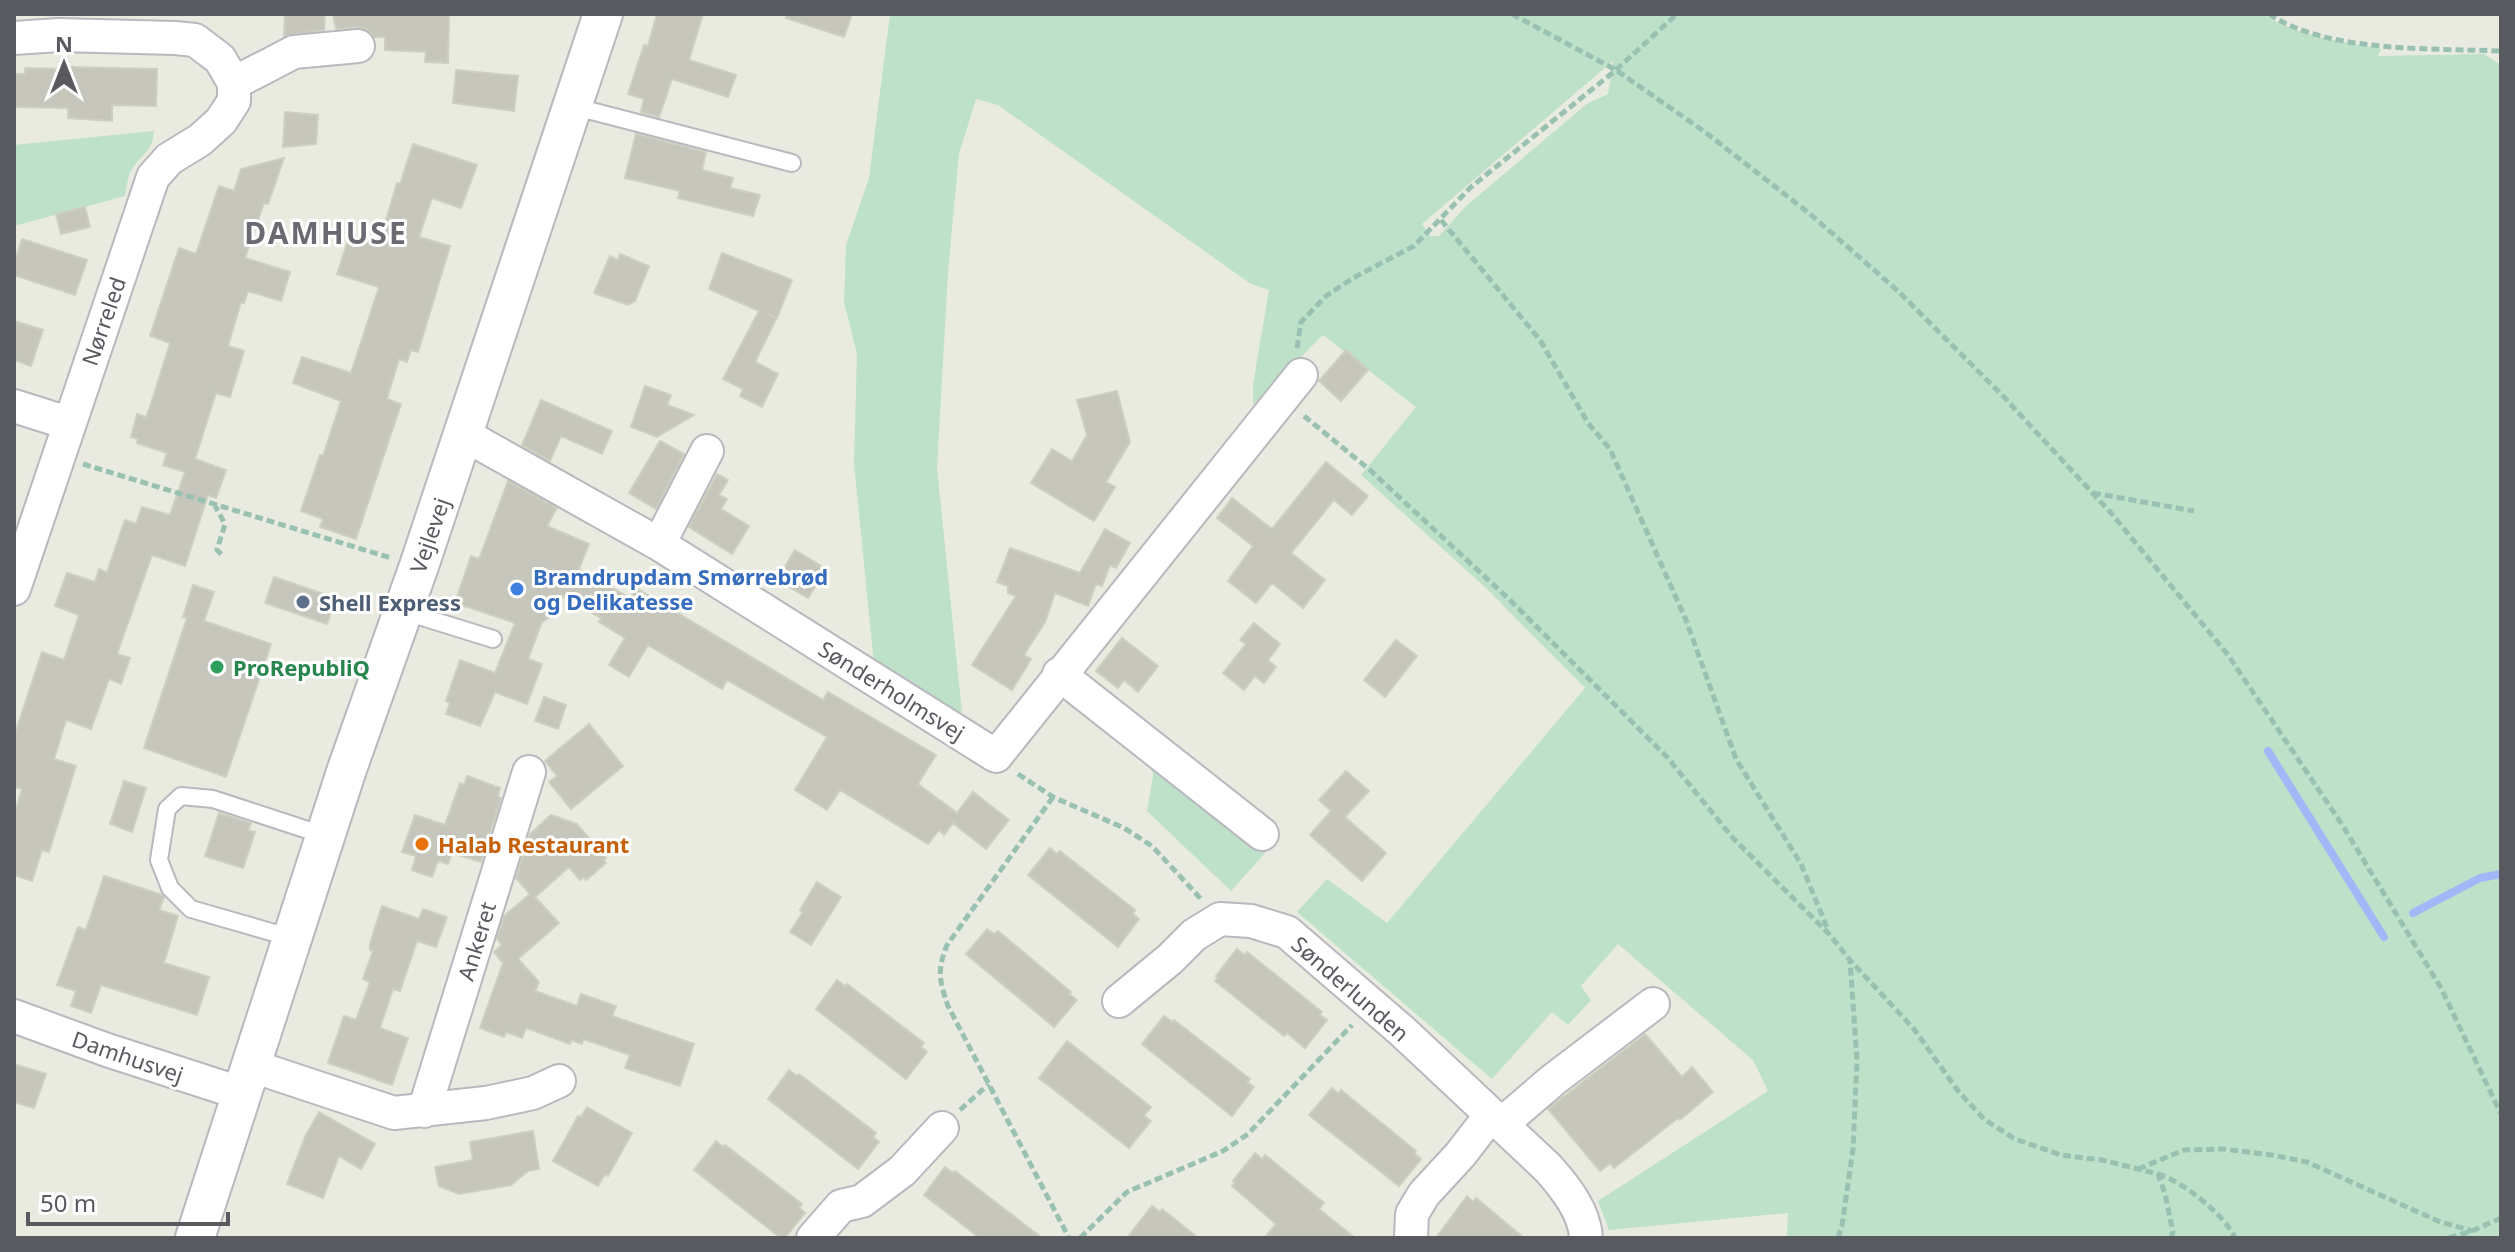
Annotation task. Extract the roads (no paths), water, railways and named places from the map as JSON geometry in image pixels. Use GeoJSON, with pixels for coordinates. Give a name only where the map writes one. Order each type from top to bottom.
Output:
{"type":"FeatureCollection","features":[{"type":"Feature","properties":{"kind":"street","name":"Vejlevej"},"geometry":{"type":"LineString","coordinates":[[195,1238],[326,836],[603,14]]}},
{"type":"Feature","properties":{"kind":"street"},"geometry":{"type":"LineString","coordinates":[[14,38],[59,35],[195,40],[220,59],[234,83],[294,52],[358,46]]}},
{"type":"Feature","properties":{"kind":"street","name":"Nørreled"},"geometry":{"type":"LineString","coordinates":[[14,589],[153,177],[169,159],[200,140],[221,121],[234,101],[234,83]]}},
{"type":"Feature","properties":{"kind":"street"},"geometry":{"type":"LineString","coordinates":[[1262,834],[1059,674],[1292,386]]}},
{"type":"Feature","properties":{"kind":"street"},"geometry":{"type":"LineString","coordinates":[[14,406],[68,423]]}},
{"type":"Feature","properties":{"kind":"street","name":"Sønderholmsvej"},"geometry":{"type":"LineString","coordinates":[[463,434],[659,544],[996,756],[1059,674]]}},
{"type":"Feature","properties":{"kind":"street"},"geometry":{"type":"LineString","coordinates":[[659,544],[707,451]]}},
{"type":"Feature","properties":{"kind":"street","name":"Ankeret"},"geometry":{"type":"LineString","coordinates":[[424,1111],[529,772]]}},
{"type":"Feature","properties":{"kind":"street","name":"Sønderlunden"},"geometry":{"type":"LineString","coordinates":[[1119,1001],[1194,935],[1220,919],[1251,921],[1287,932],[1402,1031],[1561,1182],[1580,1214],[1586,1238]]}},
{"type":"Feature","properties":{"kind":"street"},"geometry":{"type":"LineString","coordinates":[[1411,1238],[1412,1214],[1424,1194],[1497,1119],[1653,1004]]}},
{"type":"Feature","properties":{"kind":"street","name":"Damhusvej"},"geometry":{"type":"LineString","coordinates":[[14,1016],[107,1050],[248,1080]]}},
{"type":"Feature","properties":{"kind":"street"},"geometry":{"type":"LineString","coordinates":[[248,1080],[394,1113],[452,1108],[533,1093],[559,1081]]}},
{"type":"Feature","properties":{"kind":"street"},"geometry":{"type":"LineString","coordinates":[[813,1238],[841,1206],[862,1201],[902,1171],[942,1128]]}},
{"type":"Feature","properties":{"kind":"lane"},"geometry":{"type":"LineString","coordinates":[[572,106],[792,163]]}},
{"type":"Feature","properties":{"kind":"lane"},"geometry":{"type":"LineString","coordinates":[[403,611],[493,639]]}},
{"type":"Feature","properties":{"kind":"lane"},"geometry":{"type":"LineString","coordinates":[[293,939],[191,909],[170,888],[159,860],[167,809],[181,796],[213,799],[326,836]]}},
{"type":"Feature","properties":{"kind":"waterway"},"geometry":{"type":"LineString","coordinates":[[2268,751],[2384,937]]}},
{"type":"Feature","properties":{"kind":"waterway"},"geometry":{"type":"LineString","coordinates":[[2413,913],[2480,878],[2501,874]]}},
{"type":"Feature","properties":{"kind":"place","name":"Bramdrupdam Smørrebrød og Delikatesse"},"geometry":{"type":"Point","coordinates":[517,589]}},
{"type":"Feature","properties":{"kind":"place","name":"Shell Express"},"geometry":{"type":"Point","coordinates":[303,602]}},
{"type":"Feature","properties":{"kind":"place","name":"ProRepubliQ"},"geometry":{"type":"Point","coordinates":[217,667]}},
{"type":"Feature","properties":{"kind":"place","name":"Halab Restaurant"},"geometry":{"type":"Point","coordinates":[422,844]}},
{"type":"Feature","properties":{"kind":"district","name":"DAMHUSE"},"geometry":{"type":"Point","coordinates":[326,232]}}]}
